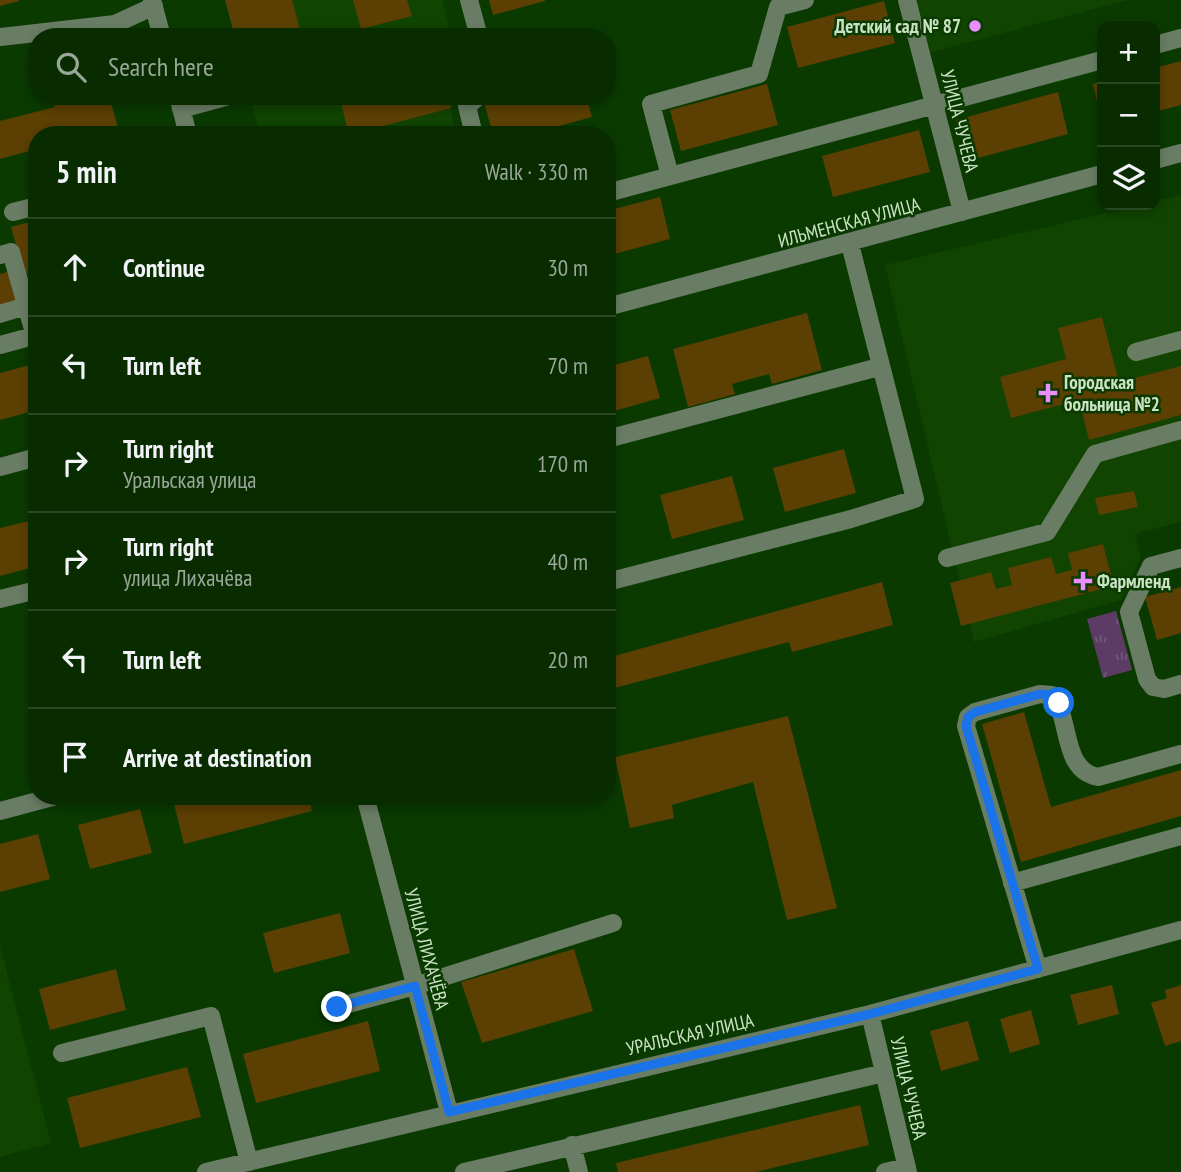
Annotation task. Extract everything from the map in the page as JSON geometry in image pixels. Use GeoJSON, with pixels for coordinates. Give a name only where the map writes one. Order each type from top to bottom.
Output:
{"type":"FeatureCollection","features":[{"type":"Feature","properties":{"kind":"street"},"geometry":{"type":"LineString","coordinates":[[469,0],[477,28]]}},
{"type":"Feature","properties":{"kind":"street"},"geometry":{"type":"LineString","coordinates":[[670,176],[651,104],[759,74],[778,7],[805,0]]}},
{"type":"Feature","properties":{"kind":"street","name":"УЛИЦА ЧУЧЕВА"},"geometry":{"type":"LineString","coordinates":[[907,0],[962,212]]}},
{"type":"Feature","properties":{"kind":"street"},"geometry":{"type":"LineString","coordinates":[[80,28],[115,24],[153,3],[160,28]]}},
{"type":"Feature","properties":{"kind":"street"},"geometry":{"type":"LineString","coordinates":[[0,37],[28,34]]}},
{"type":"Feature","properties":{"kind":"street"},"geometry":{"type":"LineString","coordinates":[[1160,44],[1181,38]]}},
{"type":"Feature","properties":{"kind":"street"},"geometry":{"type":"LineString","coordinates":[[616,191],[1097,61]]}},
{"type":"Feature","properties":{"kind":"street"},"geometry":{"type":"LineString","coordinates":[[180,105],[186,126]]}},
{"type":"Feature","properties":{"kind":"street"},"geometry":{"type":"LineString","coordinates":[[468,105],[472,126]]}},
{"type":"Feature","properties":{"kind":"street"},"geometry":{"type":"LineString","coordinates":[[1160,159],[1181,153]]}},
{"type":"Feature","properties":{"kind":"street","name":"ИЛЬМЕНСКАЯ УЛИЦА"},"geometry":{"type":"LineString","coordinates":[[616,305],[850,244],[1097,175]]}},
{"type":"Feature","properties":{"kind":"street"},"geometry":{"type":"LineString","coordinates":[[12,212],[28,208]]}},
{"type":"Feature","properties":{"kind":"street"},"geometry":{"type":"LineString","coordinates":[[616,580],[851,519],[915,499],[879,367],[850,244]]}},
{"type":"Feature","properties":{"kind":"street"},"geometry":{"type":"LineString","coordinates":[[0,255],[11,251],[28,312]]}},
{"type":"Feature","properties":{"kind":"street"},"geometry":{"type":"LineString","coordinates":[[0,314],[26,306]]}},
{"type":"Feature","properties":{"kind":"street"},"geometry":{"type":"LineString","coordinates":[[0,345],[28,338]]}},
{"type":"Feature","properties":{"kind":"street"},"geometry":{"type":"LineString","coordinates":[[1136,352],[1181,340]]}},
{"type":"Feature","properties":{"kind":"street"},"geometry":{"type":"LineString","coordinates":[[616,437],[879,367]]}},
{"type":"Feature","properties":{"kind":"street"},"geometry":{"type":"LineString","coordinates":[[947,558],[1047,532],[1095,454],[1181,430]]}},
{"type":"Feature","properties":{"kind":"street"},"geometry":{"type":"LineString","coordinates":[[0,467],[28,459]]}},
{"type":"Feature","properties":{"kind":"street"},"geometry":{"type":"LineString","coordinates":[[1181,558],[1151,566],[1129,612],[1147,679],[1153,687],[1164,689],[1181,684]]}},
{"type":"Feature","properties":{"kind":"street"},"geometry":{"type":"LineString","coordinates":[[0,600],[28,592]]}},
{"type":"Feature","properties":{"kind":"street"},"geometry":{"type":"LineString","coordinates":[[1038,969],[966,726],[968,717],[975,712],[1040,694],[1052,695],[1059,703],[1075,764],[1086,774],[1098,777],[1181,754]]}},
{"type":"Feature","properties":{"kind":"street"},"geometry":{"type":"LineString","coordinates":[[0,811],[28,803]]}},
{"type":"Feature","properties":{"kind":"street","name":"УЛИЦА ЛИХАЧЁВА"},"geometry":{"type":"LineString","coordinates":[[367,805],[449,1112]]}},
{"type":"Feature","properties":{"kind":"street"},"geometry":{"type":"LineString","coordinates":[[1012,883],[1181,836]]}},
{"type":"Feature","properties":{"kind":"street"},"geometry":{"type":"LineString","coordinates":[[337,1007],[415,986],[613,923]]}},
{"type":"Feature","properties":{"kind":"street","name":"УРАЛЬСКАЯ УЛИЦА"},"geometry":{"type":"LineString","coordinates":[[206,1172],[249,1161],[275,1164],[449,1112],[870,1014],[1181,930]]}},
{"type":"Feature","properties":{"kind":"street","name":"УЛИЦА ЧУЧЕВА"},"geometry":{"type":"LineString","coordinates":[[870,1014],[907,1169]]}},
{"type":"Feature","properties":{"kind":"street"},"geometry":{"type":"LineString","coordinates":[[62,1053],[211,1016],[249,1161]]}},
{"type":"Feature","properties":{"kind":"street"},"geometry":{"type":"LineString","coordinates":[[464,1172],[884,1073]]}},
{"type":"Feature","properties":{"kind":"street"},"geometry":{"type":"LineString","coordinates":[[572,1145],[579,1172]]}},
{"type":"Feature","properties":{"kind":"street"},"geometry":{"type":"LineString","coordinates":[[885,1172],[907,1169]]}},
{"type":"Feature","properties":{"kind":"shaded area"},"geometry":{"type":"Polygon","coordinates":[[[225,0],[442,0],[450,28],[233,28],[225,0]]]}},
{"type":"Feature","properties":{"kind":"shaded area","name":"Детский сад № 87"},"geometry":{"type":"Polygon","coordinates":[[[914,0],[1128,0],[928,53],[914,0]]]}},
{"type":"Feature","properties":{"kind":"shaded area"},"geometry":{"type":"Polygon","coordinates":[[[252,105],[452,105],[454,126],[257,126],[252,105]]]}},
{"type":"Feature","properties":{"kind":"shaded area","name":"Городская больница №2"},"geometry":{"type":"Polygon","coordinates":[[[1181,195],[1181,522],[1135,534],[1141,557],[1121,600],[974,642],[885,265],[1119,210],[1160,210],[1160,200],[1181,195]]]}},
{"type":"Feature","properties":{"kind":"shaded area"},"geometry":{"type":"Polygon","coordinates":[[[0,946],[51,1143],[0,1157],[0,946]]]}},
{"type":"Feature","properties":{"kind":"green space"},"geometry":{"type":"Polygon","coordinates":[[[1116,611],[1132,670],[1103,678],[1087,619],[1116,611]]]}},
{"type":"Feature","properties":{"kind":"building"},"geometry":{"type":"Polygon","coordinates":[[[0,0],[19,0],[19,1],[0,6],[0,0]]]}},
{"type":"Feature","properties":{"kind":"building"},"geometry":{"type":"Polygon","coordinates":[[[225,0],[292,0],[300,28],[233,28],[225,0]]]}},
{"type":"Feature","properties":{"kind":"building"},"geometry":{"type":"Polygon","coordinates":[[[353,0],[407,0],[412,16],[361,28],[353,0]]]}},
{"type":"Feature","properties":{"kind":"building"},"geometry":{"type":"Polygon","coordinates":[[[489,0],[545,0],[545,1],[493,15],[489,0]]]}},
{"type":"Feature","properties":{"kind":"building"},"geometry":{"type":"Polygon","coordinates":[[[884,1],[895,43],[798,68],[787,27],[884,1]]]}},
{"type":"Feature","properties":{"kind":"building"},"geometry":{"type":"Polygon","coordinates":[[[1181,61],[1181,105],[1160,111],[1160,84],[1160,67],[1181,61]]]}},
{"type":"Feature","properties":{"kind":"building"},"geometry":{"type":"Polygon","coordinates":[[[1097,83],[1097,100],[1093,84],[1097,83]]]}},
{"type":"Feature","properties":{"kind":"building"},"geometry":{"type":"Polygon","coordinates":[[[767,84],[778,125],[681,151],[670,110],[767,84]]]}},
{"type":"Feature","properties":{"kind":"building"},"geometry":{"type":"Polygon","coordinates":[[[1058,92],[1068,134],[967,161],[956,120],[1058,92]]]}},
{"type":"Feature","properties":{"kind":"building"},"geometry":{"type":"Polygon","coordinates":[[[112,105],[117,126],[28,126],[28,151],[0,159],[0,121],[55,107],[112,105]]]}},
{"type":"Feature","properties":{"kind":"building"},"geometry":{"type":"Polygon","coordinates":[[[341,105],[450,105],[451,108],[383,126],[347,126],[341,105]]]}},
{"type":"Feature","properties":{"kind":"building"},"geometry":{"type":"Polygon","coordinates":[[[485,105],[589,105],[592,117],[559,126],[491,126],[485,105]]]}},
{"type":"Feature","properties":{"kind":"building"},"geometry":{"type":"Polygon","coordinates":[[[919,130],[930,172],[833,197],[822,156],[919,130]]]}},
{"type":"Feature","properties":{"kind":"building"},"geometry":{"type":"Polygon","coordinates":[[[660,197],[670,239],[616,254],[616,209],[660,197]]]}},
{"type":"Feature","properties":{"kind":"building"},"geometry":{"type":"Polygon","coordinates":[[[28,222],[28,273],[24,274],[11,227],[28,222]]]}},
{"type":"Feature","properties":{"kind":"building"},"geometry":{"type":"Polygon","coordinates":[[[14,270],[22,302],[0,308],[0,274],[14,270]]]}},
{"type":"Feature","properties":{"kind":"building"},"geometry":{"type":"Polygon","coordinates":[[[807,313],[822,370],[772,384],[769,374],[732,384],[735,394],[688,407],[673,349],[807,313]]]}},
{"type":"Feature","properties":{"kind":"building"},"geometry":{"type":"Polygon","coordinates":[[[1102,317],[1119,382],[1181,366],[1181,415],[1089,440],[1079,400],[1011,418],[1000,377],[1066,359],[1058,328],[1102,317]]]}},
{"type":"Feature","properties":{"kind":"building"},"geometry":{"type":"Polygon","coordinates":[[[648,356],[660,398],[616,410],[616,365],[648,356]]]}},
{"type":"Feature","properties":{"kind":"building"},"geometry":{"type":"Polygon","coordinates":[[[28,365],[28,412],[0,420],[0,373],[28,365]]]}},
{"type":"Feature","properties":{"kind":"building"},"geometry":{"type":"Polygon","coordinates":[[[844,449],[856,493],[785,512],[773,468],[844,449]]]}},
{"type":"Feature","properties":{"kind":"building"},"geometry":{"type":"Polygon","coordinates":[[[732,476],[744,520],[672,539],[660,495],[732,476]]]}},
{"type":"Feature","properties":{"kind":"building"},"geometry":{"type":"Polygon","coordinates":[[[1134,491],[1138,507],[1099,515],[1095,498],[1134,491]]]}},
{"type":"Feature","properties":{"kind":"building"},"geometry":{"type":"Polygon","coordinates":[[[28,521],[28,568],[0,576],[0,528],[28,521]]]}},
{"type":"Feature","properties":{"kind":"building"},"geometry":{"type":"Polygon","coordinates":[[[1103,544],[1114,586],[961,626],[950,583],[991,572],[996,589],[1012,585],[1008,568],[1051,557],[1056,574],[1072,570],[1068,553],[1103,544]]]}},
{"type":"Feature","properties":{"kind":"building"},"geometry":{"type":"Polygon","coordinates":[[[882,582],[893,625],[792,652],[789,642],[616,688],[616,656],[882,582]]]}},
{"type":"Feature","properties":{"kind":"building"},"geometry":{"type":"Polygon","coordinates":[[[1181,587],[1181,633],[1157,640],[1145,597],[1181,587]]]}},
{"type":"Feature","properties":{"kind":"building"},"geometry":{"type":"Polygon","coordinates":[[[1024,712],[1051,807],[1181,770],[1181,816],[1021,862],[982,724],[1024,712]]]}},
{"type":"Feature","properties":{"kind":"building"},"geometry":{"type":"Polygon","coordinates":[[[788,716],[837,908],[787,920],[753,782],[672,805],[674,818],[630,828],[616,757],[788,716]]]}},
{"type":"Feature","properties":{"kind":"building"},"geometry":{"type":"Polygon","coordinates":[[[174,805],[310,805],[312,811],[184,844],[174,805]]]}},
{"type":"Feature","properties":{"kind":"building"},"geometry":{"type":"Polygon","coordinates":[[[140,809],[152,853],[90,869],[78,825],[140,809]]]}},
{"type":"Feature","properties":{"kind":"building"},"geometry":{"type":"Polygon","coordinates":[[[38,834],[50,879],[0,892],[0,844],[38,834]]]}},
{"type":"Feature","properties":{"kind":"building"},"geometry":{"type":"Polygon","coordinates":[[[340,913],[350,953],[274,973],[263,933],[340,913]]]}},
{"type":"Feature","properties":{"kind":"building"},"geometry":{"type":"Polygon","coordinates":[[[574,949],[593,1011],[482,1043],[461,982],[574,949]]]}},
{"type":"Feature","properties":{"kind":"building"},"geometry":{"type":"Polygon","coordinates":[[[116,969],[126,1010],[50,1030],[39,989],[116,969]]]}},
{"type":"Feature","properties":{"kind":"building"},"geometry":{"type":"Polygon","coordinates":[[[1112,985],[1119,1014],[1078,1025],[1070,995],[1112,985]]]}},
{"type":"Feature","properties":{"kind":"building"},"geometry":{"type":"Polygon","coordinates":[[[1181,985],[1181,1041],[1165,1046],[1151,1003],[1167,998],[1165,990],[1181,985]]]}},
{"type":"Feature","properties":{"kind":"building"},"geometry":{"type":"Polygon","coordinates":[[[1031,1010],[1040,1044],[1010,1053],[1000,1019],[1031,1010]]]}},
{"type":"Feature","properties":{"kind":"building"},"geometry":{"type":"Polygon","coordinates":[[[368,1021],[380,1071],[256,1103],[243,1054],[368,1021]]]}},
{"type":"Feature","properties":{"kind":"building"},"geometry":{"type":"Polygon","coordinates":[[[968,1021],[979,1060],[941,1071],[930,1031],[968,1021]]]}},
{"type":"Feature","properties":{"kind":"building"},"geometry":{"type":"Polygon","coordinates":[[[187,1067],[201,1117],[80,1148],[67,1098],[187,1067]]]}},
{"type":"Feature","properties":{"kind":"building"},"geometry":{"type":"Polygon","coordinates":[[[860,1105],[869,1145],[756,1172],[618,1172],[616,1163],[860,1105]]]}},
{"type":"Feature","properties":{"kind":"place","name":"Детский сад № 87"},"geometry":{"type":"Point","coordinates":[975,26]}},
{"type":"Feature","properties":{"kind":"place","name":"Городская больница №2"},"geometry":{"type":"Point","coordinates":[1048,393]}},
{"type":"Feature","properties":{"kind":"place","name":"Фармленд"},"geometry":{"type":"Point","coordinates":[1083,581]}},
{"type":"Feature","properties":{"kind":"route"},"geometry":{"type":"LineString","coordinates":[[337,1007],[415,986],[449,1112],[870,1014],[1038,969],[966,726],[968,717],[975,712],[1040,694],[1052,695],[1059,703]]}}]}
